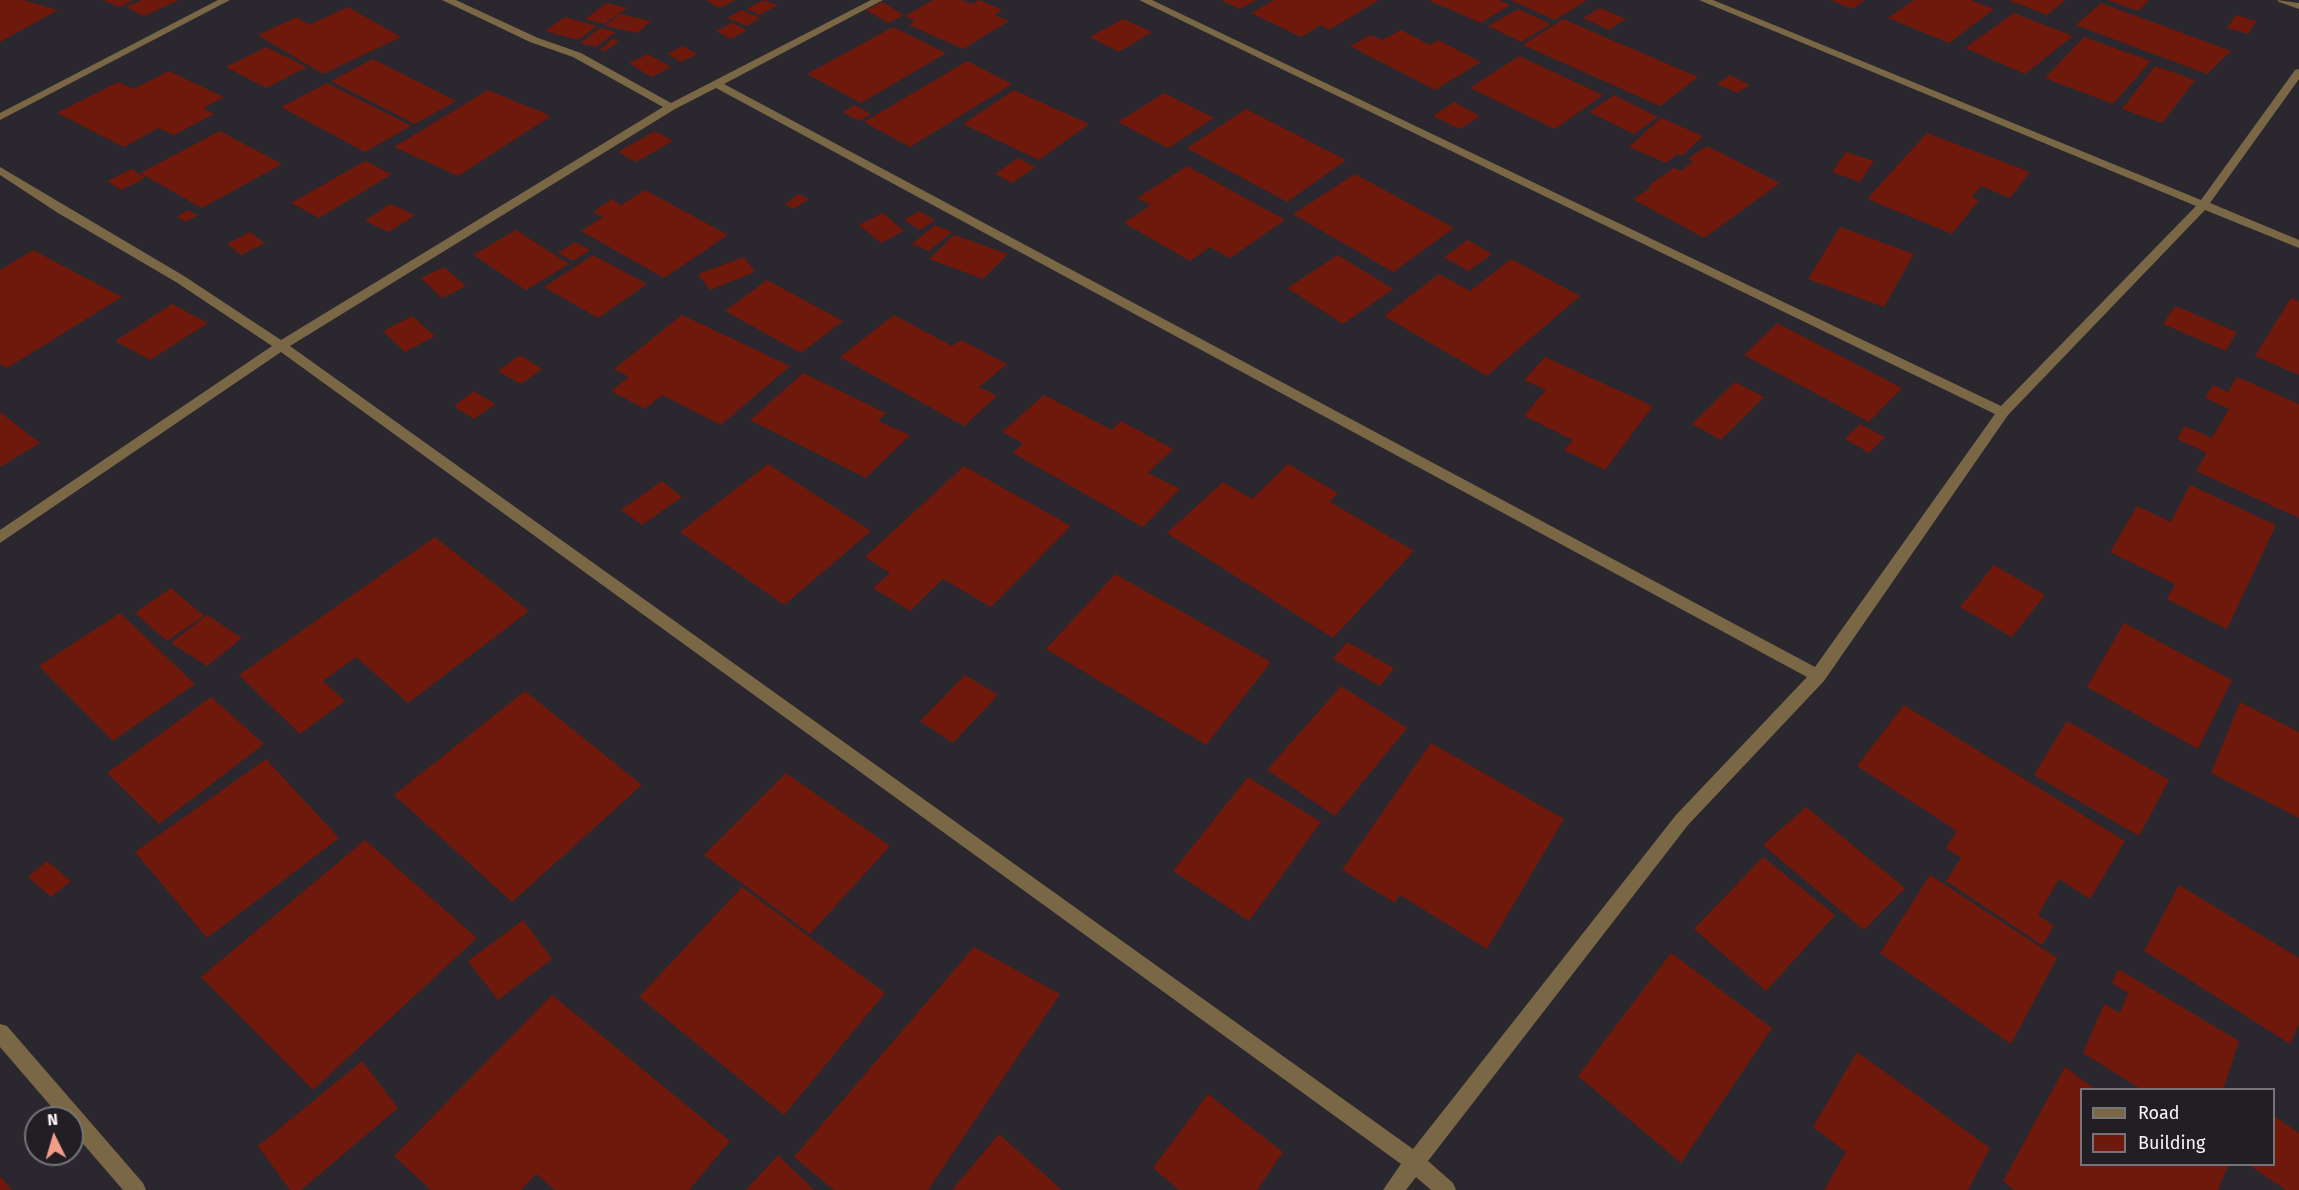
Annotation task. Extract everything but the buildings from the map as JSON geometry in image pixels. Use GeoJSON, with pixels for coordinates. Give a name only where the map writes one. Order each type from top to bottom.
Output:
{"type":"FeatureCollection","features":[{"type":"Feature","properties":{"kind":"street"},"geometry":{"type":"LineString","coordinates":[[0,117],[225,0]]}},
{"type":"Feature","properties":{"kind":"street"},"geometry":{"type":"LineString","coordinates":[[447,0],[482,14],[534,40],[577,55],[671,107]]}},
{"type":"Feature","properties":{"kind":"street"},"geometry":{"type":"LineString","coordinates":[[0,537],[281,346],[671,107],[878,0]]}},
{"type":"Feature","properties":{"kind":"street"},"geometry":{"type":"LineString","coordinates":[[1144,0],[2003,412]]}},
{"type":"Feature","properties":{"kind":"street"},"geometry":{"type":"LineString","coordinates":[[1704,0],[2299,244]]}},
{"type":"Feature","properties":{"kind":"street"},"geometry":{"type":"LineString","coordinates":[[2282,0],[2299,6]]}},
{"type":"Feature","properties":{"kind":"street"},"geometry":{"type":"LineString","coordinates":[[1393,1190],[1682,820],[1818,676],[2003,412],[2204,204],[2299,72]]}},
{"type":"Feature","properties":{"kind":"street"},"geometry":{"type":"LineString","coordinates":[[717,84],[1818,676]]}},
{"type":"Feature","properties":{"kind":"street"},"geometry":{"type":"LineString","coordinates":[[0,170],[62,210],[180,279],[281,346],[1416,1163],[1446,1190]]}},
{"type":"Feature","properties":{"kind":"street"},"geometry":{"type":"LineString","coordinates":[[0,1033],[136,1190]]}}]}
